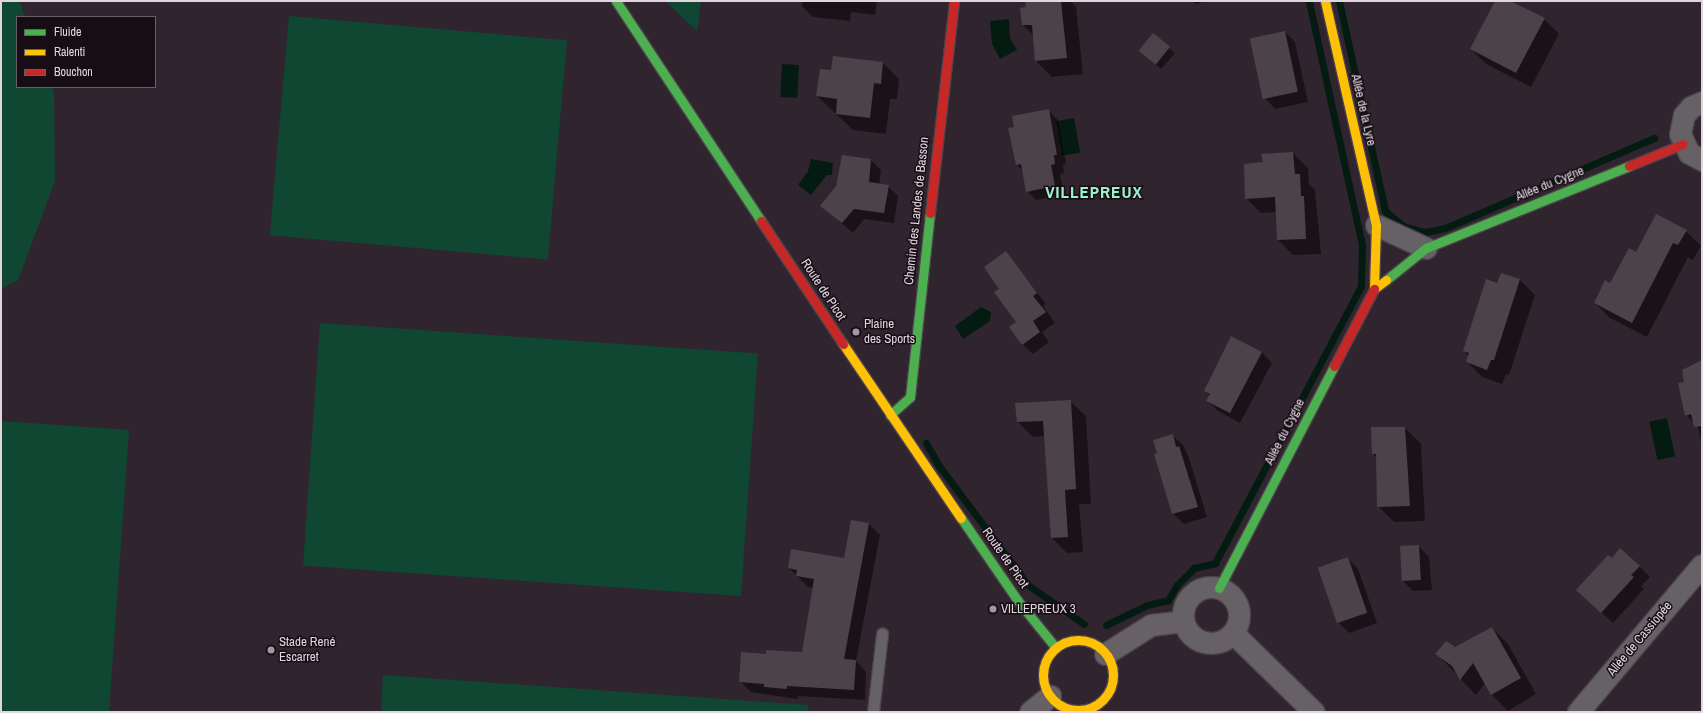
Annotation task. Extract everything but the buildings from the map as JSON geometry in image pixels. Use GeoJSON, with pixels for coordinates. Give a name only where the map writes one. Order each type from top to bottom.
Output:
{"type":"FeatureCollection","features":[{"type":"Feature","properties":{"kind":"street","name":"Route de Picot"},"geometry":{"type":"LineString","coordinates":[[616,1],[890,415],[1018,601],[1056,648]]}},
{"type":"Feature","properties":{"kind":"street","name":"Chemin des Landes de Basson"},"geometry":{"type":"LineString","coordinates":[[890,415],[904,405],[910,397],[954,1]]}},
{"type":"Feature","properties":{"kind":"street","name":"Allée de la Lyre"},"geometry":{"type":"LineString","coordinates":[[1325,1],[1376,225],[1374,289]]}},
{"type":"Feature","properties":{"kind":"street"},"geometry":{"type":"LineString","coordinates":[[1702,102],[1691,107],[1684,115],[1680,134],[1683,144],[1689,153],[1702,160]]}},
{"type":"Feature","properties":{"kind":"street","name":"Allée du Cygne"},"geometry":{"type":"LineString","coordinates":[[1219,588],[1374,289],[1426,248],[1683,144]]}},
{"type":"Feature","properties":{"kind":"street"},"geometry":{"type":"LineString","coordinates":[[1376,225],[1426,248]]}},
{"type":"Feature","properties":{"kind":"street","name":"Allée de Cassiopée"},"geometry":{"type":"LineString","coordinates":[[1578,712],[1702,565]]}},
{"type":"Feature","properties":{"kind":"street"},"geometry":{"type":"LineString","coordinates":[[1202,588],[1219,588],[1228,592],[1238,607],[1240,616],[1234,633],[1217,644],[1207,644],[1192,636],[1183,621],[1182,613],[1189,597],[1202,588]]}},
{"type":"Feature","properties":{"kind":"street"},"geometry":{"type":"LineString","coordinates":[[1105,654],[1151,624],[1183,621]]}},
{"type":"Feature","properties":{"kind":"street"},"geometry":{"type":"LineString","coordinates":[[1234,633],[1314,712]]}},
{"type":"Feature","properties":{"kind":"street"},"geometry":{"type":"LineString","coordinates":[[1087,642],[1105,654],[1113,674],[1111,686],[1099,703],[1089,708],[1068,709],[1050,696],[1043,676],[1047,661],[1056,648],[1066,643],[1087,642]]}},
{"type":"Feature","properties":{"kind":"street"},"geometry":{"type":"LineString","coordinates":[[1030,712],[1050,696]]}},
{"type":"Feature","properties":{"kind":"street"},"geometry":{"type":"LineString","coordinates":[[1099,703],[1105,712]]}},
{"type":"Feature","properties":{"kind":"lane"},"geometry":{"type":"LineString","coordinates":[[873,712],[882,634]]}},
{"type":"Feature","properties":{"kind":"green space"},"geometry":{"type":"Polygon","coordinates":[[[1,1],[19,1],[25,16],[16,16],[16,88],[52,88],[54,92],[55,181],[18,280],[1,289],[1,1]]]}},
{"type":"Feature","properties":{"kind":"green space"},"geometry":{"type":"Polygon","coordinates":[[[665,1],[701,1],[697,31],[665,1]]]}},
{"type":"Feature","properties":{"kind":"green space"},"geometry":{"type":"Polygon","coordinates":[[[289,16],[567,40],[548,259],[270,235],[289,16]]]}},
{"type":"Feature","properties":{"kind":"green space"},"geometry":{"type":"Polygon","coordinates":[[[320,323],[758,354],[741,596],[303,565],[320,323]]]}},
{"type":"Feature","properties":{"kind":"green space"},"geometry":{"type":"Polygon","coordinates":[[[1,421],[129,430],[109,712],[1,712],[1,421]]]}},
{"type":"Feature","properties":{"kind":"green space"},"geometry":{"type":"Polygon","coordinates":[[[383,675],[808,705],[808,712],[381,712],[383,675]]]}},
{"type":"Feature","properties":{"kind":"shaded area"},"geometry":{"type":"Polygon","coordinates":[[[1009,19],[1010,38],[1017,50],[1000,59],[992,44],[990,21],[1009,19]]]}},
{"type":"Feature","properties":{"kind":"shaded area"},"geometry":{"type":"Polygon","coordinates":[[[782,64],[799,65],[797,98],[780,97],[782,64]]]}},
{"type":"Feature","properties":{"kind":"shaded area"},"geometry":{"type":"Polygon","coordinates":[[[1074,118],[1080,152],[1062,156],[1056,121],[1074,118]]]}},
{"type":"Feature","properties":{"kind":"shaded area"},"geometry":{"type":"Polygon","coordinates":[[[811,159],[833,163],[832,175],[827,175],[811,195],[798,185],[808,171],[811,159]]]}},
{"type":"Feature","properties":{"kind":"shaded area"},"geometry":{"type":"Polygon","coordinates":[[[981,307],[991,312],[990,321],[963,339],[955,326],[981,307]]]}},
{"type":"Feature","properties":{"kind":"shaded area"},"geometry":{"type":"Polygon","coordinates":[[[1667,418],[1675,456],[1658,460],[1649,422],[1667,418]]]}},
{"type":"Feature","properties":{"kind":"waterway"},"geometry":{"type":"LineString","coordinates":[[1106,625],[1147,605],[1168,600],[1177,585],[1194,568],[1215,563],[1361,286],[1362,245],[1309,1]]}},
{"type":"Feature","properties":{"kind":"waterway"},"geometry":{"type":"LineString","coordinates":[[1339,1],[1385,211],[1405,227],[1425,232],[1445,228],[1654,138]]}},
{"type":"Feature","properties":{"kind":"waterway"},"geometry":{"type":"LineString","coordinates":[[926,443],[940,467],[1028,585],[1084,624]]}},
{"type":"Feature","properties":{"kind":"traffic: fast"},"geometry":{"type":"LineString","coordinates":[[616,1],[761,221]]}},
{"type":"Feature","properties":{"kind":"traffic: fast"},"geometry":{"type":"LineString","coordinates":[[1386,280],[1426,248],[1629,166]]}},
{"type":"Feature","properties":{"kind":"traffic: fast"},"geometry":{"type":"LineString","coordinates":[[890,415],[910,397],[930,213]]}},
{"type":"Feature","properties":{"kind":"traffic: fast"},"geometry":{"type":"LineString","coordinates":[[1219,588],[1334,366]]}},
{"type":"Feature","properties":{"kind":"traffic: fast"},"geometry":{"type":"LineString","coordinates":[[961,518],[1018,601],[1056,648]]}},
{"type":"Feature","properties":{"kind":"traffic: slow"},"geometry":{"type":"LineString","coordinates":[[1325,1],[1376,225],[1374,289],[1386,280]]}},
{"type":"Feature","properties":{"kind":"traffic: slow"},"geometry":{"type":"LineString","coordinates":[[843,344],[961,518]]}},
{"type":"Feature","properties":{"kind":"traffic: slow"},"geometry":{"type":"LineString","coordinates":[[1078,640],[1097,646],[1107,656],[1113,675],[1107,694],[1097,704],[1078,710],[1059,704],[1049,694],[1043,675],[1049,656],[1059,646],[1078,640]]}},
{"type":"Feature","properties":{"kind":"traffic: jam"},"geometry":{"type":"LineString","coordinates":[[930,213],[954,1]]}},
{"type":"Feature","properties":{"kind":"traffic: jam"},"geometry":{"type":"LineString","coordinates":[[1629,166],[1683,144]]}},
{"type":"Feature","properties":{"kind":"traffic: jam"},"geometry":{"type":"LineString","coordinates":[[761,221],[843,344]]}},
{"type":"Feature","properties":{"kind":"traffic: jam"},"geometry":{"type":"LineString","coordinates":[[1334,366],[1374,289]]}},
{"type":"Feature","properties":{"kind":"place","name":"Plaine des Sports"},"geometry":{"type":"Point","coordinates":[856,332]}},
{"type":"Feature","properties":{"kind":"place","name":"VILLEPREUX 3"},"geometry":{"type":"Point","coordinates":[993,609]}},
{"type":"Feature","properties":{"kind":"place","name":"Stade René Escarret"},"geometry":{"type":"Point","coordinates":[271,650]}},
{"type":"Feature","properties":{"kind":"district","name":"VILLEPREUX"},"geometry":{"type":"Point","coordinates":[1094,192]}}]}
